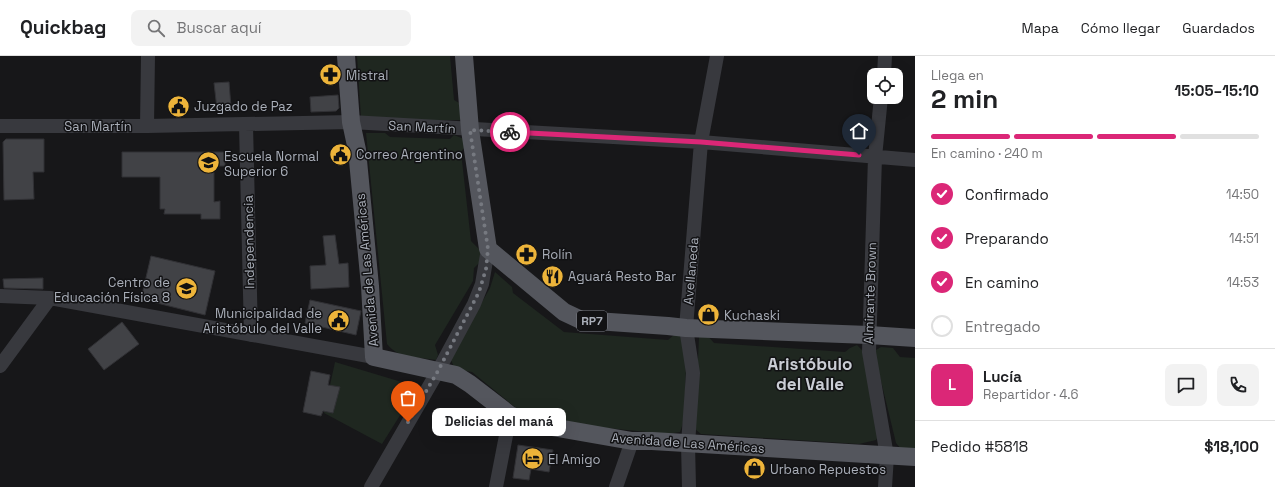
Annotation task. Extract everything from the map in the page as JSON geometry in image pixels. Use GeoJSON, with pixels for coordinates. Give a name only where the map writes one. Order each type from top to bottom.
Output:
{"type":"FeatureCollection","features":[{"type":"Feature","properties":{"kind":"main road","name":"Avenida de Las Américas"},"geometry":{"type":"LineString","coordinates":[[346,56],[351,122],[362,203],[372,313],[374,357],[456,375],[510,415],[529,423],[632,441],[915,457]]}},
{"type":"Feature","properties":{"kind":"main road"},"geometry":{"type":"LineString","coordinates":[[464,56],[470,130],[488,249]]}},
{"type":"Feature","properties":{"kind":"main road","name":"RP7"},"geometry":{"type":"LineString","coordinates":[[488,249],[564,312],[581,320],[686,328],[915,338]]}},
{"type":"Feature","properties":{"kind":"street"},"geometry":{"type":"LineString","coordinates":[[147,126],[148,56]]}},
{"type":"Feature","properties":{"kind":"street","name":"Avellaneda"},"geometry":{"type":"LineString","coordinates":[[689,487],[688,444],[693,372],[686,328],[701,142],[718,56]]}},
{"type":"Feature","properties":{"kind":"street"},"geometry":{"type":"LineString","coordinates":[[885,68],[886,56]]}},
{"type":"Feature","properties":{"kind":"street","name":"Almirante Brown"},"geometry":{"type":"LineString","coordinates":[[880,104],[875,157],[869,352],[887,456],[885,487]]}},
{"type":"Feature","properties":{"kind":"street","name":"San Martín"},"geometry":{"type":"LineString","coordinates":[[0,126],[246,125],[351,122],[701,142],[915,160]]}},
{"type":"Feature","properties":{"kind":"street","name":"Independencia"},"geometry":{"type":"LineString","coordinates":[[246,125],[251,335]]}},
{"type":"Feature","properties":{"kind":"street"},"geometry":{"type":"LineString","coordinates":[[371,487],[438,371],[479,292],[486,269],[488,249]]}},
{"type":"Feature","properties":{"kind":"street"},"geometry":{"type":"LineString","coordinates":[[0,296],[50,298],[374,357]]}},
{"type":"Feature","properties":{"kind":"street"},"geometry":{"type":"LineString","coordinates":[[0,366],[50,298]]}},
{"type":"Feature","properties":{"kind":"street"},"geometry":{"type":"LineString","coordinates":[[496,487],[510,415]]}},
{"type":"Feature","properties":{"kind":"street"},"geometry":{"type":"LineString","coordinates":[[616,487],[632,441]]}},
{"type":"Feature","properties":{"kind":"shaded area"},"geometry":{"type":"Polygon","coordinates":[[[357,56],[450,56],[454,100],[461,104],[460,120],[370,120],[361,118],[357,56]]]}},
{"type":"Feature","properties":{"kind":"shaded area"},"geometry":{"type":"Polygon","coordinates":[[[366,133],[385,133],[390,137],[450,139],[454,135],[469,141],[461,152],[471,241],[480,250],[480,262],[474,268],[473,281],[435,345],[438,355],[436,360],[403,355],[392,349],[387,344],[366,133]]]}},
{"type":"Feature","properties":{"kind":"shaded area"},"geometry":{"type":"Polygon","coordinates":[[[495,272],[512,287],[513,293],[564,332],[668,340],[676,333],[687,338],[684,420],[680,432],[667,434],[537,421],[527,417],[472,372],[455,369],[450,358],[490,288],[495,272]]]}},
{"type":"Feature","properties":{"kind":"shaded area"},"geometry":{"type":"Polygon","coordinates":[[[707,335],[714,343],[845,352],[857,345],[864,352],[880,433],[876,440],[859,444],[701,434],[695,429],[699,337],[707,335]]]}},
{"type":"Feature","properties":{"kind":"shaded area"},"geometry":{"type":"Polygon","coordinates":[[[881,347],[893,348],[900,357],[915,358],[915,451],[902,450],[896,443],[875,356],[876,350],[881,347]]]}},
{"type":"Feature","properties":{"kind":"shaded area"},"geometry":{"type":"Polygon","coordinates":[[[335,362],[405,383],[414,393],[382,444],[324,413],[335,362]]]}},
{"type":"Feature","properties":{"kind":"building"},"geometry":{"type":"Polygon","coordinates":[[[229,82],[231,107],[217,109],[214,83],[229,82]]]}},
{"type":"Feature","properties":{"kind":"building"},"geometry":{"type":"Polygon","coordinates":[[[338,95],[339,108],[336,111],[311,112],[310,97],[338,95]]]}},
{"type":"Feature","properties":{"kind":"building"},"geometry":{"type":"Polygon","coordinates":[[[6,139],[44,139],[44,172],[33,172],[34,199],[4,200],[3,142],[6,139]]]}},
{"type":"Feature","properties":{"kind":"building"},"geometry":{"type":"Polygon","coordinates":[[[122,152],[225,152],[225,166],[214,166],[214,202],[220,201],[220,219],[201,219],[201,214],[164,214],[165,209],[160,209],[160,177],[122,177],[122,152]]]}},
{"type":"Feature","properties":{"kind":"building"},"geometry":{"type":"Polygon","coordinates":[[[335,235],[339,264],[348,263],[349,287],[311,289],[310,266],[326,265],[323,236],[335,235]]]}},
{"type":"Feature","properties":{"kind":"building"},"geometry":{"type":"Polygon","coordinates":[[[151,256],[215,271],[205,315],[141,299],[151,256]]]}},
{"type":"Feature","properties":{"kind":"building"},"geometry":{"type":"Polygon","coordinates":[[[43,278],[43,289],[4,288],[3,279],[43,278]]]}},
{"type":"Feature","properties":{"kind":"building"},"geometry":{"type":"Polygon","coordinates":[[[310,300],[361,311],[356,335],[305,323],[310,300]]]}},
{"type":"Feature","properties":{"kind":"building"},"geometry":{"type":"Polygon","coordinates":[[[122,322],[139,344],[104,370],[88,349],[122,322]]]}},
{"type":"Feature","properties":{"kind":"building"},"geometry":{"type":"Polygon","coordinates":[[[311,371],[330,375],[328,385],[340,387],[333,413],[323,411],[321,416],[303,412],[311,371]]]}},
{"type":"Feature","properties":{"kind":"building"},"geometry":{"type":"Polygon","coordinates":[[[518,445],[553,450],[549,472],[531,469],[529,480],[513,478],[518,445]]]}},
{"type":"Feature","properties":{"kind":"way so far"},"geometry":{"type":"LineString","coordinates":[[408,422],[438,371],[474,304],[486,269],[488,249],[470,130],[510,132]]}},
{"type":"Feature","properties":{"kind":"place","name":"Mistral"},"geometry":{"type":"Point","coordinates":[331,75]}},
{"type":"Feature","properties":{"kind":"place","name":"Juzgado de Paz"},"geometry":{"type":"Point","coordinates":[179,106]}},
{"type":"Feature","properties":{"kind":"place","name":"Correo Argentino"},"geometry":{"type":"Point","coordinates":[341,154]}},
{"type":"Feature","properties":{"kind":"place","name":"Escuela Normal Superior 6"},"geometry":{"type":"Point","coordinates":[209,163]}},
{"type":"Feature","properties":{"kind":"place","name":"Rolín"},"geometry":{"type":"Point","coordinates":[527,254]}},
{"type":"Feature","properties":{"kind":"place","name":"Aguará Resto Bar"},"geometry":{"type":"Point","coordinates":[553,276]}},
{"type":"Feature","properties":{"kind":"place","name":"Centro de Educación Física 8"},"geometry":{"type":"Point","coordinates":[186,289]}},
{"type":"Feature","properties":{"kind":"place","name":"Kuchaski"},"geometry":{"type":"Point","coordinates":[709,315]}},
{"type":"Feature","properties":{"kind":"place","name":"Municipalidad de Aristóbulo del Valle"},"geometry":{"type":"Point","coordinates":[338,320]}},
{"type":"Feature","properties":{"kind":"place","name":"Delicias del maná"},"geometry":{"type":"Point","coordinates":[408,422]}},
{"type":"Feature","properties":{"kind":"place","name":"El Amigo"},"geometry":{"type":"Point","coordinates":[533,459]}},
{"type":"Feature","properties":{"kind":"place","name":"Urbano Repuestos"},"geometry":{"type":"Point","coordinates":[754,469]}},
{"type":"Feature","properties":{"kind":"district","name":"Aristóbulo del Valle"},"geometry":{"type":"Point","coordinates":[810,374]}},
{"type":"Feature","properties":{"kind":"route"},"geometry":{"type":"LineString","coordinates":[[510,132],[701,142],[859,155]]}}]}
